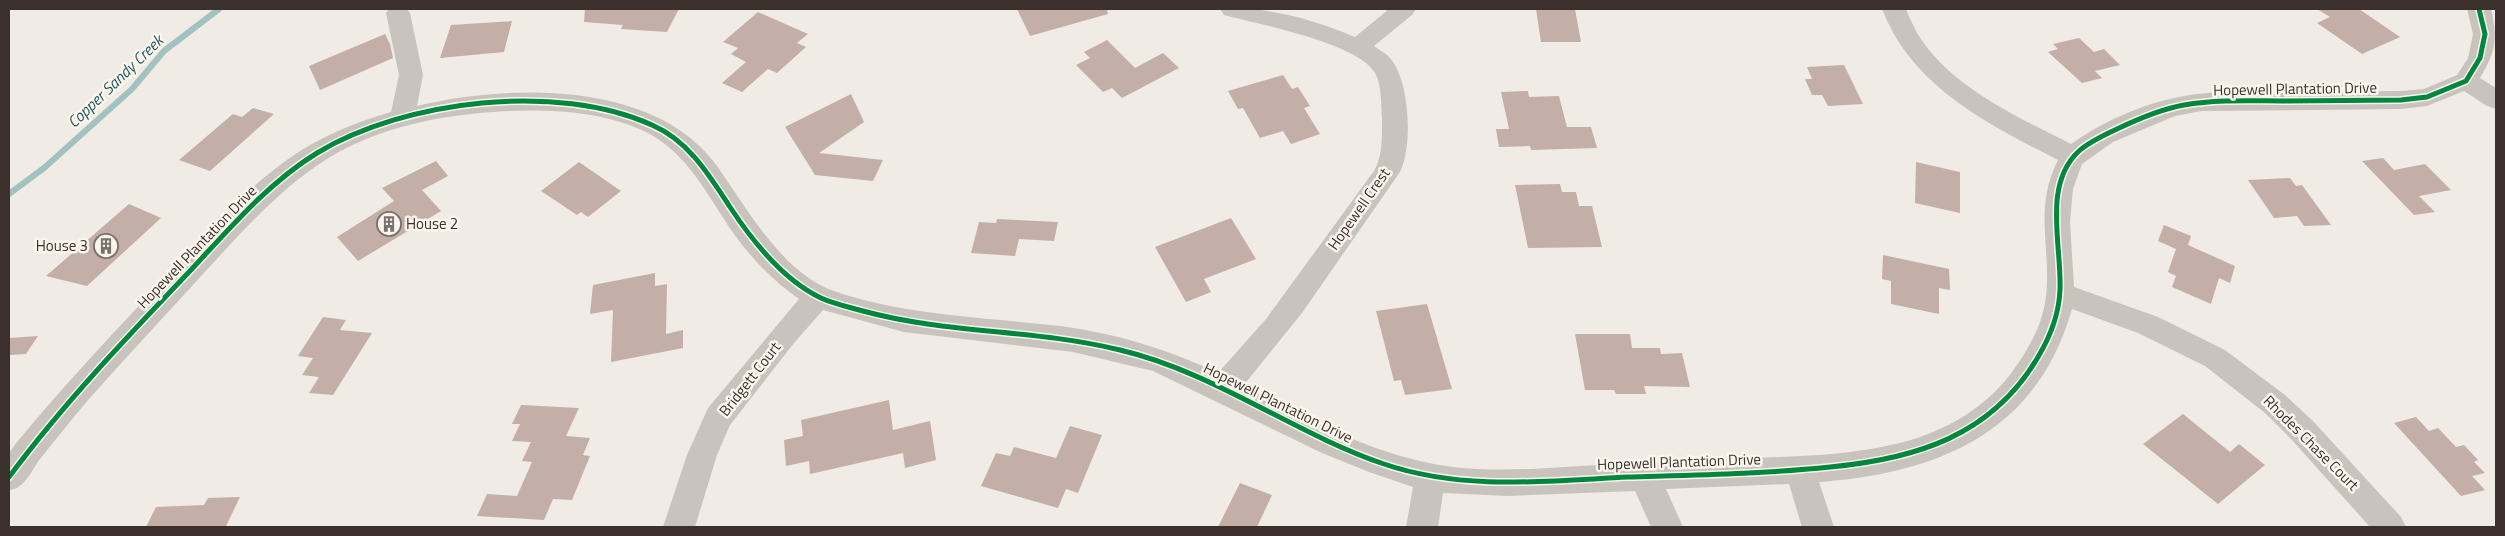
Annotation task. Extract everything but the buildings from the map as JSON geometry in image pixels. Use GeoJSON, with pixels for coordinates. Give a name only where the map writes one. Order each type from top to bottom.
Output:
{"type":"FeatureCollection","features":[{"type":"Feature","properties":{"kind":"street","name":"Hopewell Crest"},"geometry":{"type":"LineString","coordinates":[[1221,389],[1251,360],[1298,298],[1390,166],[1395,116],[1392,89],[1382,64],[1357,48],[1302,27],[1232,9]]}},
{"type":"Feature","properties":{"kind":"street"},"geometry":{"type":"LineString","coordinates":[[1357,48],[1404,9]]}},
{"type":"Feature","properties":{"kind":"street"},"geometry":{"type":"LineString","coordinates":[[1894,9],[1909,41],[1924,60],[1944,78],[1991,112],[2073,156]]}},
{"type":"Feature","properties":{"kind":"street"},"geometry":{"type":"LineString","coordinates":[[2479,9],[2485,34],[2480,58],[2466,80],[2496,100]]}},
{"type":"Feature","properties":{"kind":"street"},"geometry":{"type":"LineString","coordinates":[[398,13],[411,75],[402,119]]}},
{"type":"Feature","properties":{"kind":"street","name":"Hopewell Plantation Drive"},"geometry":{"type":"LineString","coordinates":[[9,477],[85,381],[256,200],[290,172],[323,149],[361,132],[402,119],[471,104],[541,102],[623,113],[654,125],[680,141],[695,155],[722,192],[742,225],[769,259],[818,297],[873,314],[935,326],[1055,337],[1149,357],[1221,389],[1356,454],[1430,477],[1475,482],[1508,482],[1800,470],[1901,457],[1960,435],[1985,420],[2006,402],[2037,360],[2055,318],[2060,293],[2058,192],[2073,156],[2142,116],[2177,106],[2231,101],[2401,100],[2427,97],[2466,80]]}},
{"type":"Feature","properties":{"kind":"street","name":"Rhodes Chase Court"},"geometry":{"type":"LineString","coordinates":[[2060,293],[2148,325],[2215,358],[2275,404],[2302,430],[2390,527]]}},
{"type":"Feature","properties":{"kind":"street","name":"Bridgett Court"},"geometry":{"type":"LineString","coordinates":[[680,527],[702,455],[719,417],[784,335],[818,297]]}},
{"type":"Feature","properties":{"kind":"street"},"geometry":{"type":"LineString","coordinates":[[1800,470],[1818,527]]}},
{"type":"Feature","properties":{"kind":"street"},"geometry":{"type":"LineString","coordinates":[[1422,527],[1430,477]]}},
{"type":"Feature","properties":{"kind":"street"},"geometry":{"type":"LineString","coordinates":[[1645,477],[1667,527]]}},
{"type":"Feature","properties":{"kind":"waterway","name":"Copper Sandy Creek"},"geometry":{"type":"LineString","coordinates":[[9,194],[44,168],[132,89],[164,51],[219,9]]}},
{"type":"Feature","properties":{"kind":"cycle path"},"geometry":{"type":"LineString","coordinates":[[9,477],[48,426],[133,330],[244,213],[299,166],[319,152],[353,134],[394,120],[437,110],[483,104],[530,102],[575,104],[616,112],[653,125],[670,134],[696,157],[734,214],[760,248],[786,274],[815,295],[857,309],[904,320],[952,328],[1073,340],[1133,353],[1169,364],[1333,444],[1404,471],[1448,480],[1508,482],[1822,468],[1889,458],[1922,450],[1953,437],[1982,421],[1996,411],[2009,397],[2035,363],[2053,325],[2058,307],[2060,290],[2057,206],[2064,173],[2072,158],[2079,151],[2104,135],[2137,120],[2167,109],[2189,104],[2227,101],[2401,100],[2427,97],[2466,81],[2480,58],[2485,34],[2479,9]]}},
{"type":"Feature","properties":{"kind":"place","name":"House 2"},"geometry":{"type":"Point","coordinates":[389,224]}},
{"type":"Feature","properties":{"kind":"place","name":"House 3"},"geometry":{"type":"Point","coordinates":[106,246]}}]}
